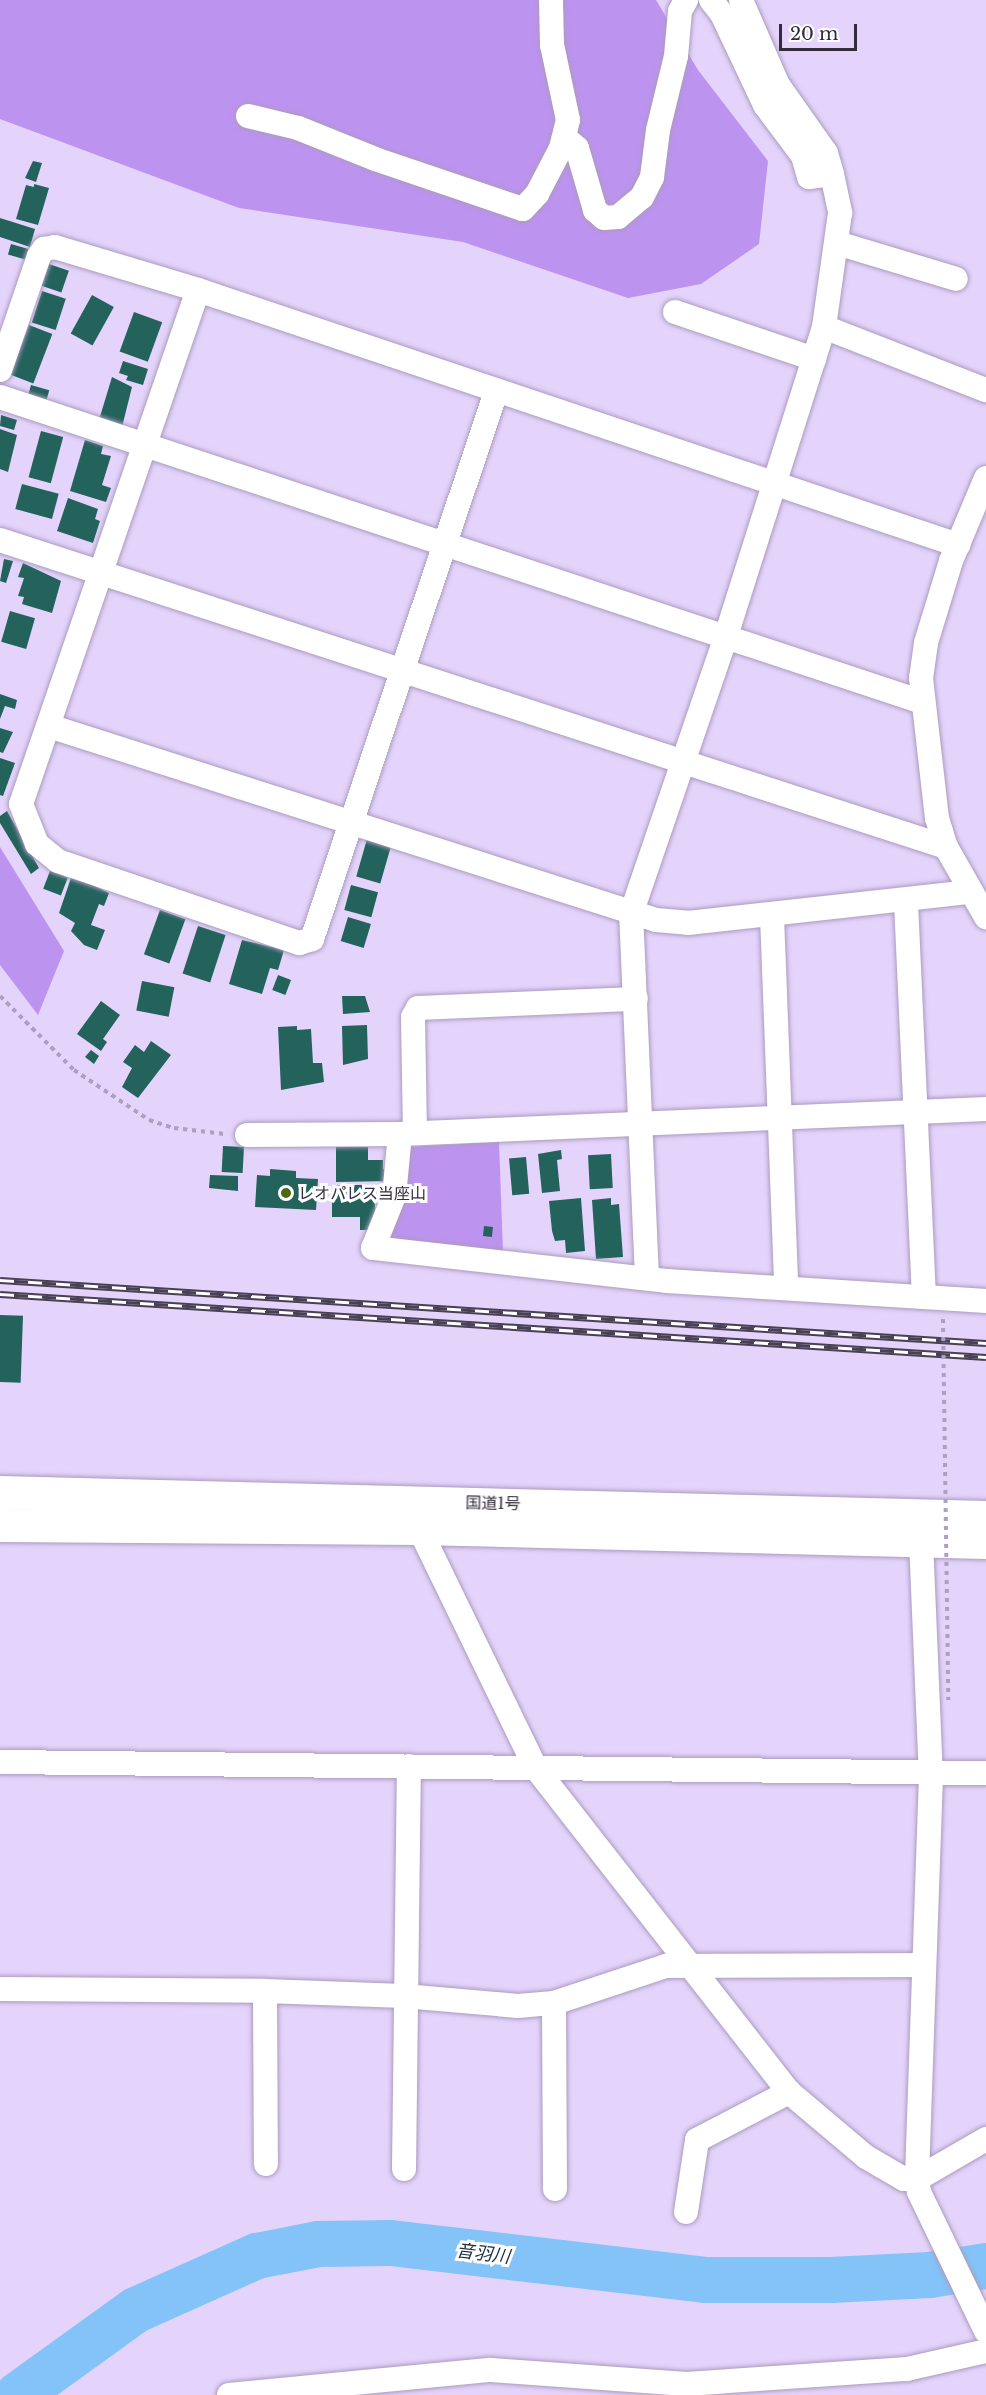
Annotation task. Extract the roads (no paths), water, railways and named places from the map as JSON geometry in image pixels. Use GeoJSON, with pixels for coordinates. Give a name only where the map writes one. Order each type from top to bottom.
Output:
{"type":"FeatureCollection","features":[{"type":"Feature","properties":{"kind":"highway","name":"国道1号"},"geometry":{"type":"LineString","coordinates":[[0,1492],[986,1517]]}},
{"type":"Feature","properties":{"kind":"highway","name":"国道1号"},"geometry":{"type":"LineString","coordinates":[[0,1525],[419,1528],[986,1542]]}},
{"type":"Feature","properties":{"kind":"street"},"geometry":{"type":"LineString","coordinates":[[248,116],[298,128],[375,159],[523,209],[537,194],[564,137],[568,111],[553,52],[551,0]]}},
{"type":"Feature","properties":{"kind":"street"},"geometry":{"type":"LineString","coordinates":[[564,137],[577,148],[596,210],[604,218],[618,217],[642,197],[652,177],[658,130],[676,56],[680,11],[686,0]]}},
{"type":"Feature","properties":{"kind":"street"},"geometry":{"type":"LineString","coordinates":[[711,0],[722,14],[765,105],[803,156],[809,177],[832,174]]}},
{"type":"Feature","properties":{"kind":"street"},"geometry":{"type":"LineString","coordinates":[[647,1278],[642,1122],[631,914],[726,636],[824,327],[837,243],[839,201],[826,153],[778,85],[741,0]]}},
{"type":"Feature","properties":{"kind":"street"},"geometry":{"type":"LineString","coordinates":[[837,243],[956,279]]}},
{"type":"Feature","properties":{"kind":"street"},"geometry":{"type":"LineString","coordinates":[[0,370],[39,256],[48,247],[198,290],[496,392],[958,545]]}},
{"type":"Feature","properties":{"kind":"street"},"geometry":{"type":"LineString","coordinates":[[198,290],[142,447],[104,572],[21,804],[37,844],[58,861],[299,943],[312,939],[447,546],[496,392]]}},
{"type":"Feature","properties":{"kind":"street"},"geometry":{"type":"LineString","coordinates":[[675,312],[814,358]]}},
{"type":"Feature","properties":{"kind":"street"},"geometry":{"type":"LineString","coordinates":[[824,327],[986,390]]}},
{"type":"Feature","properties":{"kind":"street"},"geometry":{"type":"LineString","coordinates":[[0,397],[142,447],[726,636],[922,702]]}},
{"type":"Feature","properties":{"kind":"street"},"geometry":{"type":"LineString","coordinates":[[986,478],[958,545],[926,643],[922,702],[929,770],[946,847],[986,917]]}},
{"type":"Feature","properties":{"kind":"street"},"geometry":{"type":"LineString","coordinates":[[0,540],[104,572],[682,764],[946,847]]}},
{"type":"Feature","properties":{"kind":"street"},"geometry":{"type":"LineString","coordinates":[[49,726],[351,821],[631,914],[688,923],[906,902],[970,892]]}},
{"type":"Feature","properties":{"kind":"street"},"geometry":{"type":"LineString","coordinates":[[906,902],[924,1297]]}},
{"type":"Feature","properties":{"kind":"street"},"geometry":{"type":"LineString","coordinates":[[772,915],[786,1287]]}},
{"type":"Feature","properties":{"kind":"street"},"geometry":{"type":"LineString","coordinates":[[636,999],[418,1008],[413,1017],[407,1134],[394,1196],[373,1248],[647,1278],[986,1301]]}},
{"type":"Feature","properties":{"kind":"street"},"geometry":{"type":"LineString","coordinates":[[247,1135],[407,1134],[642,1122],[986,1109]]}},
{"type":"Feature","properties":{"kind":"street"},"geometry":{"type":"LineString","coordinates":[[419,1528],[535,1767],[789,2092],[866,2157],[918,2186]]}},
{"type":"Feature","properties":{"kind":"street"},"geometry":{"type":"LineString","coordinates":[[921,1540],[931,1775],[918,2186],[986,2331]]}},
{"type":"Feature","properties":{"kind":"street"},"geometry":{"type":"LineString","coordinates":[[0,1762],[535,1767],[931,1775],[986,1773]]}},
{"type":"Feature","properties":{"kind":"street"},"geometry":{"type":"LineString","coordinates":[[404,2169],[404,1996],[409,1766]]}},
{"type":"Feature","properties":{"kind":"street"},"geometry":{"type":"LineString","coordinates":[[0,1989],[265,1991],[404,1996],[518,2006],[554,2003],[666,1966],[692,1968],[924,1965]]}},
{"type":"Feature","properties":{"kind":"street"},"geometry":{"type":"LineString","coordinates":[[265,1991],[266,2164]]}},
{"type":"Feature","properties":{"kind":"street"},"geometry":{"type":"LineString","coordinates":[[554,2003],[555,2188]]}},
{"type":"Feature","properties":{"kind":"street"},"geometry":{"type":"LineString","coordinates":[[686,2212],[697,2140],[789,2092]]}},
{"type":"Feature","properties":{"kind":"street"},"geometry":{"type":"LineString","coordinates":[[918,2186],[986,2139]]}},
{"type":"Feature","properties":{"kind":"street"},"geometry":{"type":"LineString","coordinates":[[229,2395],[491,2370],[686,2384],[776,2387],[907,2370],[986,2352]]}},
{"type":"Feature","properties":{"kind":"waterway","name":"音羽川"},"geometry":{"type":"LineString","coordinates":[[18,2395],[136,2310],[257,2256],[318,2244],[391,2243],[707,2280],[831,2280],[930,2275],[986,2266]]}},
{"type":"Feature","properties":{"kind":"railway"},"geometry":{"type":"LineString","coordinates":[[0,1280],[986,1343]]}},
{"type":"Feature","properties":{"kind":"railway"},"geometry":{"type":"LineString","coordinates":[[0,1294],[986,1357]]}},
{"type":"Feature","properties":{"kind":"place","name":"レオパレス当座山"},"geometry":{"type":"Point","coordinates":[286,1193]}}]}
